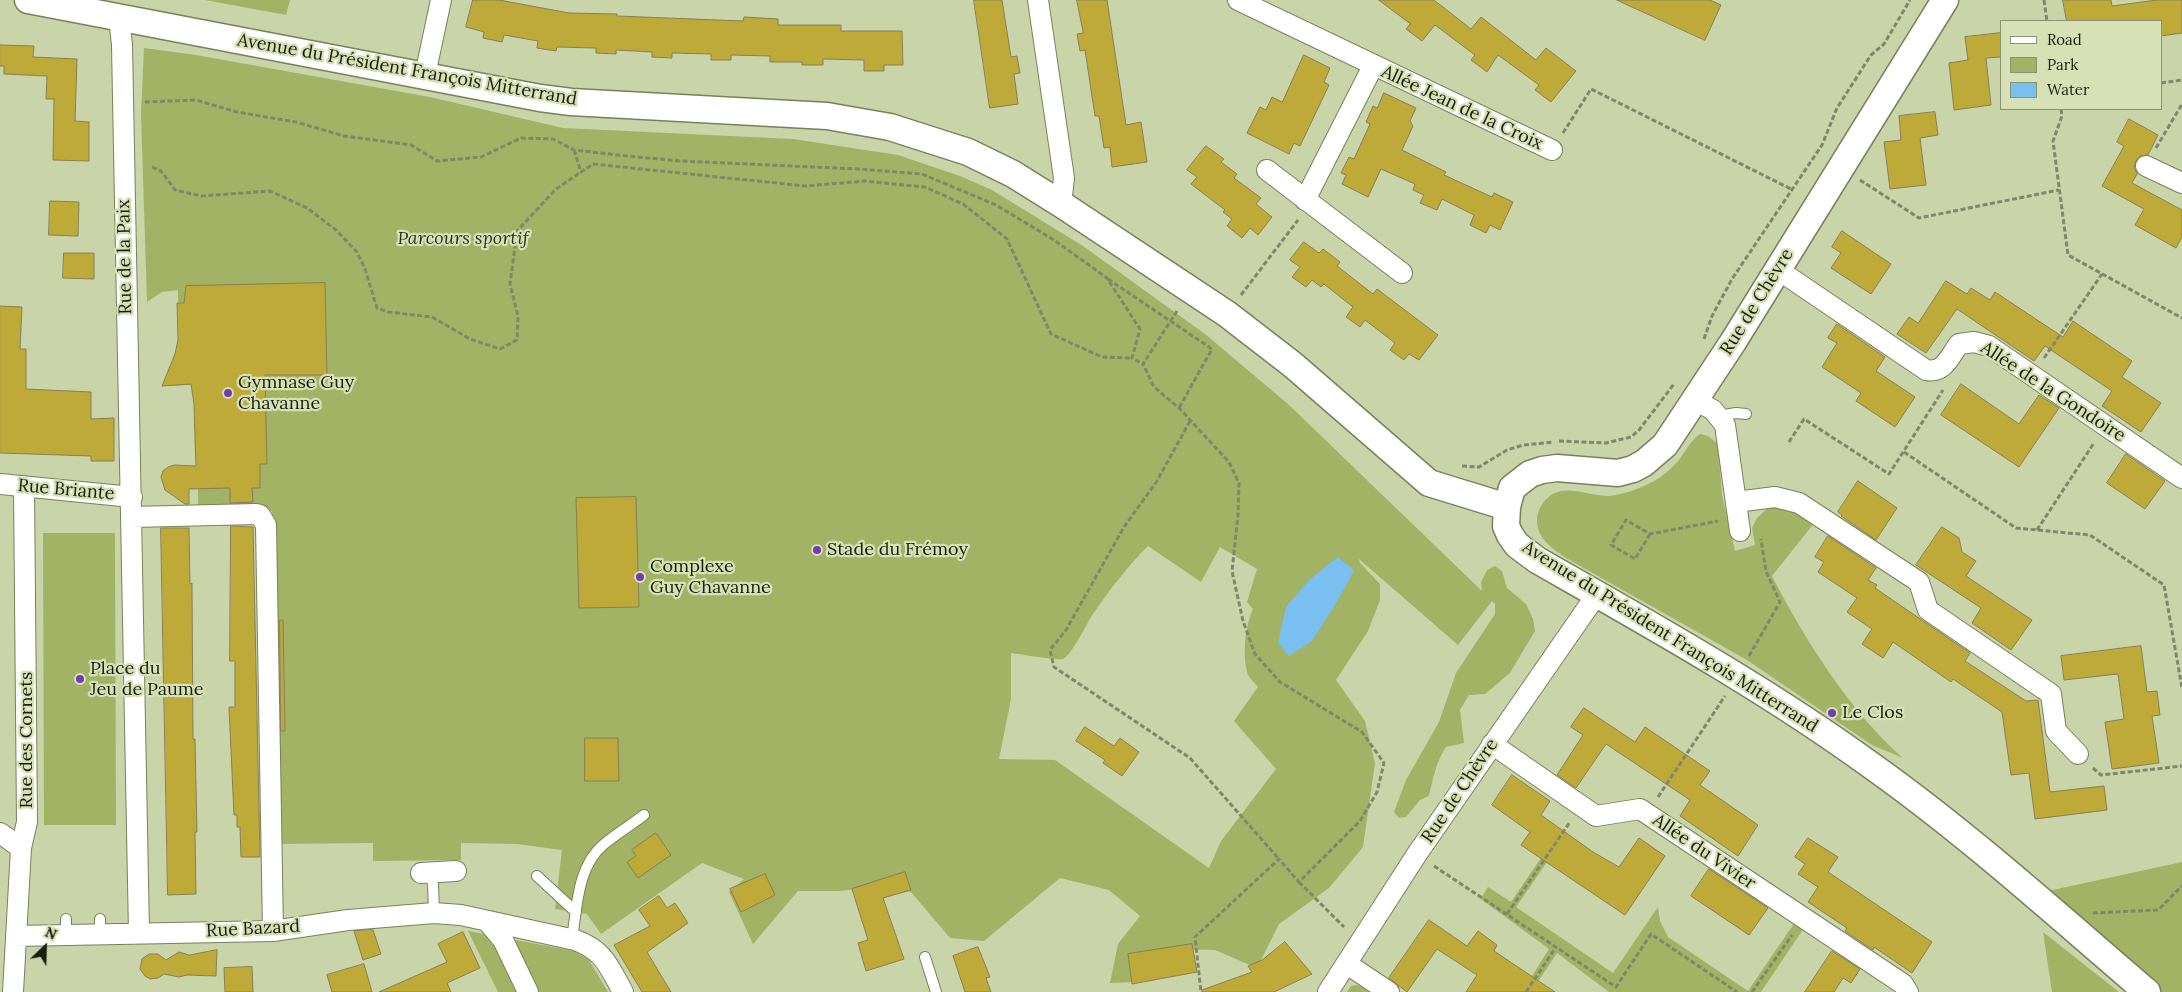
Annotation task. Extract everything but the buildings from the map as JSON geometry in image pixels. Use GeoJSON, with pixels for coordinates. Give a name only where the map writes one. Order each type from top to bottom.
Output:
{"type":"FeatureCollection","features":[{"type":"Feature","properties":{"kind":"street","name":"Avenue du Président François Mitterrand"},"geometry":{"type":"LineString","coordinates":[[28,0],[119,13],[540,98],[571,102],[799,114],[865,122],[914,133],[968,152],[1013,174],[1061,204],[1227,314],[1293,365],[1418,476],[1441,488],[1507,507],[1506,526],[1510,535],[1517,545],[1537,560],[1765,694],[1831,737],[1912,795],[2057,914],[2147,992]]}},
{"type":"Feature","properties":{"kind":"street"},"geometry":{"type":"LineString","coordinates":[[425,75],[441,0]]}},
{"type":"Feature","properties":{"kind":"street"},"geometry":{"type":"LineString","coordinates":[[1038,0],[1064,178],[1061,204]]}},
{"type":"Feature","properties":{"kind":"street","name":"Allée Jean de la Croix"},"geometry":{"type":"LineString","coordinates":[[1238,0],[1552,150]]}},
{"type":"Feature","properties":{"kind":"street","name":"Rue de Chèvre"},"geometry":{"type":"LineString","coordinates":[[1507,507],[1512,488],[1530,474],[1557,468],[1618,473],[1633,469],[1665,445],[1777,270],[1945,0]]}},
{"type":"Feature","properties":{"kind":"street","name":"Rue de la Paix"},"geometry":{"type":"LineString","coordinates":[[119,13],[122,45],[127,398],[129,472],[132,497]]}},
{"type":"Feature","properties":{"kind":"street","name":"Allée Jean de la Croix"},"geometry":{"type":"LineString","coordinates":[[1308,202],[1373,66]]}},
{"type":"Feature","properties":{"kind":"street"},"geometry":{"type":"LineString","coordinates":[[2146,166],[2182,183]]}},
{"type":"Feature","properties":{"kind":"street"},"geometry":{"type":"LineString","coordinates":[[1267,170],[1402,273]]}},
{"type":"Feature","properties":{"kind":"street"},"geometry":{"type":"LineString","coordinates":[[1777,270],[1926,370],[1935,371]]}},
{"type":"Feature","properties":{"kind":"street","name":"Allée de la Gondoire"},"geometry":{"type":"LineString","coordinates":[[1935,371],[1942,368],[1959,344],[1974,342],[1988,346],[2182,478]]}},
{"type":"Feature","properties":{"kind":"street"},"geometry":{"type":"LineString","coordinates":[[1695,400],[1719,416],[1725,425],[1738,517],[1775,497],[1799,503],[1919,582],[1928,610],[2051,694],[2056,731],[2078,754]]}},
{"type":"Feature","properties":{"kind":"street","name":"Rue Briante"},"geometry":{"type":"LineString","coordinates":[[0,484],[132,497]]}},
{"type":"Feature","properties":{"kind":"street","name":"Rue des Cornets"},"geometry":{"type":"LineString","coordinates":[[13,992],[21,848],[28,822],[24,486]]}},
{"type":"Feature","properties":{"kind":"street"},"geometry":{"type":"LineString","coordinates":[[132,497],[139,933]]}},
{"type":"Feature","properties":{"kind":"street"},"geometry":{"type":"LineString","coordinates":[[132,517],[256,514],[260,515],[266,525],[273,930]]}},
{"type":"Feature","properties":{"kind":"street","name":"Rue de Chèvre"},"geometry":{"type":"LineString","coordinates":[[1328,992],[1417,854],[1597,594]]}},
{"type":"Feature","properties":{"kind":"street","name":"Allée du Vivier"},"geometry":{"type":"LineString","coordinates":[[1492,744],[1596,816],[1640,809],[1903,984],[1908,992]]}},
{"type":"Feature","properties":{"kind":"street"},"geometry":{"type":"LineString","coordinates":[[0,833],[21,848]]}},
{"type":"Feature","properties":{"kind":"street"},"geometry":{"type":"LineString","coordinates":[[421,873],[456,871]]}},
{"type":"Feature","properties":{"kind":"street","name":"Rue Bazard"},"geometry":{"type":"LineString","coordinates":[[16,936],[66,927],[100,926],[139,933],[273,930],[348,920],[434,913],[461,915],[572,939],[590,945],[602,956],[623,992]]}},
{"type":"Feature","properties":{"kind":"street"},"geometry":{"type":"LineString","coordinates":[[488,922],[504,940],[528,992]]}},
{"type":"Feature","properties":{"kind":"street"},"geometry":{"type":"LineString","coordinates":[[1347,964],[1389,992]]}},
{"type":"Feature","properties":{"kind":"lane"},"geometry":{"type":"LineString","coordinates":[[1719,416],[1736,413],[1746,414]]}},
{"type":"Feature","properties":{"kind":"lane"},"geometry":{"type":"LineString","coordinates":[[572,939],[583,875],[590,859],[602,845],[644,815]]}},
{"type":"Feature","properties":{"kind":"lane"},"geometry":{"type":"LineString","coordinates":[[421,873],[429,876],[433,883],[434,913]]}},
{"type":"Feature","properties":{"kind":"lane"},"geometry":{"type":"LineString","coordinates":[[537,876],[576,912]]}},
{"type":"Feature","properties":{"kind":"lane"},"geometry":{"type":"LineString","coordinates":[[925,957],[936,992]]}},
{"type":"Feature","properties":{"kind":"path"},"geometry":{"type":"LineString","coordinates":[[1699,346],[1732,278],[1822,145],[1837,108],[1871,55],[1884,44],[1910,0]]}},
{"type":"Feature","properties":{"kind":"path"},"geometry":{"type":"LineString","coordinates":[[2044,0],[2047,20]]}},
{"type":"Feature","properties":{"kind":"path"},"geometry":{"type":"LineString","coordinates":[[2162,83],[2182,80]]}},
{"type":"Feature","properties":{"kind":"path"},"geometry":{"type":"LineString","coordinates":[[1552,150],[1591,89],[1791,189]]}},
{"type":"Feature","properties":{"kind":"path"},"geometry":{"type":"LineString","coordinates":[[146,102],[196,100],[237,112],[296,122],[344,136],[411,145],[437,161],[481,157],[521,138],[553,139],[574,150],[681,161],[858,169],[922,174],[996,205],[1054,240],[1212,349],[1179,408]]}},
{"type":"Feature","properties":{"kind":"path"},"geometry":{"type":"LineString","coordinates":[[2146,166],[2182,104]]}},
{"type":"Feature","properties":{"kind":"path"},"geometry":{"type":"LineString","coordinates":[[2061,110],[2062,116],[2053,142],[2068,255],[2182,318]]}},
{"type":"Feature","properties":{"kind":"path"},"geometry":{"type":"LineString","coordinates":[[574,150],[581,172]]}},
{"type":"Feature","properties":{"kind":"path"},"geometry":{"type":"LineString","coordinates":[[152,167],[161,171],[175,190],[201,196],[270,191],[307,208],[336,230],[357,252],[365,268],[377,308],[388,312],[432,317],[470,339],[500,349],[516,340],[518,316],[510,284],[517,231],[556,189],[593,164],[806,186],[865,181],[925,187],[963,204],[1007,239],[1051,334],[1102,357],[1132,358],[1143,364],[1154,387],[1179,408],[1229,462],[1239,483],[1232,571],[1243,621],[1255,654],[1280,682],[1362,732],[1384,763],[1377,792],[1360,821],[1299,882]]}},
{"type":"Feature","properties":{"kind":"path"},"geometry":{"type":"LineString","coordinates":[[1841,167],[1920,218],[2059,190]]}},
{"type":"Feature","properties":{"kind":"path"},"geometry":{"type":"LineString","coordinates":[[1227,314],[1308,202]]}},
{"type":"Feature","properties":{"kind":"path"},"geometry":{"type":"LineString","coordinates":[[2032,376],[2102,274]]}},
{"type":"Feature","properties":{"kind":"path"},"geometry":{"type":"LineString","coordinates":[[1107,278],[1140,329],[1132,358]]}},
{"type":"Feature","properties":{"kind":"path"},"geometry":{"type":"LineString","coordinates":[[1143,364],[1191,289]]}},
{"type":"Feature","properties":{"kind":"path"},"geometry":{"type":"LineString","coordinates":[[1788,442],[1804,418],[1888,474],[1944,391],[1935,371]]}},
{"type":"Feature","properties":{"kind":"path"},"geometry":{"type":"LineString","coordinates":[[1441,488],[1445,473],[1450,466],[1479,467],[1507,450],[1523,445],[1556,441],[1606,443],[1631,436],[1639,430],[1674,383]]}},
{"type":"Feature","properties":{"kind":"path"},"geometry":{"type":"LineString","coordinates":[[1190,421],[1157,481],[1124,527],[1066,630],[1050,650],[1054,667],[1190,758],[1299,882],[1348,930]]}},
{"type":"Feature","properties":{"kind":"path"},"geometry":{"type":"LineString","coordinates":[[2037,530],[2106,426]]}},
{"type":"Feature","properties":{"kind":"path"},"geometry":{"type":"LineString","coordinates":[[1904,452],[2016,528],[2090,535],[2164,585],[2182,688]]}},
{"type":"Feature","properties":{"kind":"path"},"geometry":{"type":"LineString","coordinates":[[1650,534],[1635,559],[1611,545],[1626,520],[1650,534],[1738,517]]}},
{"type":"Feature","properties":{"kind":"path"},"geometry":{"type":"LineString","coordinates":[[2078,754],[2101,775],[2182,766]]}},
{"type":"Feature","properties":{"kind":"path"},"geometry":{"type":"LineString","coordinates":[[1507,914],[1581,806]]}},
{"type":"Feature","properties":{"kind":"path"},"geometry":{"type":"LineString","coordinates":[[1417,854],[1616,987],[1652,934],[1737,992]]}},
{"type":"Feature","properties":{"kind":"path"},"geometry":{"type":"LineString","coordinates":[[1201,992],[1195,937],[1279,859]]}},
{"type":"Feature","properties":{"kind":"path"},"geometry":{"type":"LineString","coordinates":[[2057,914],[2158,910],[2182,886]]}},
{"type":"Feature","properties":{"kind":"path"},"geometry":{"type":"LineString","coordinates":[[1752,992],[1804,918]]}},
{"type":"Feature","properties":{"kind":"path"},"geometry":{"type":"LineString","coordinates":[[1526,992],[1556,947]]}},
{"type":"Feature","properties":{"kind":"green space"},"geometry":{"type":"Polygon","coordinates":[[[205,0],[290,0],[286,15],[205,0]]]}},
{"type":"Feature","properties":{"kind":"green space","name":"Parcours sportif"},"geometry":{"type":"Polygon","coordinates":[[[144,48],[196,55],[430,97],[563,128],[793,139],[898,155],[960,176],[992,190],[1083,246],[1205,334],[1288,404],[1482,591],[1481,582],[1487,570],[1495,566],[1502,571],[1507,588],[1526,604],[1533,619],[1535,631],[1510,673],[1485,694],[1469,695],[1460,710],[1464,743],[1446,747],[1437,764],[1429,796],[1420,800],[1406,817],[1399,818],[1394,812],[1406,780],[1439,722],[1456,673],[1495,614],[1495,604],[1492,601],[1458,645],[1359,559],[1360,563],[1380,584],[1380,600],[1368,631],[1336,680],[1365,721],[1375,763],[1363,847],[1329,888],[1279,924],[1257,968],[1215,950],[1177,949],[1134,982],[1110,983],[1118,944],[1140,916],[1109,890],[1060,878],[984,941],[950,938],[911,892],[881,886],[839,891],[798,891],[753,944],[729,892],[744,879],[702,863],[601,934],[587,914],[555,909],[562,850],[517,844],[461,843],[461,860],[373,861],[373,843],[281,844],[272,511],[198,513],[198,452],[195,452],[194,404],[191,385],[162,386],[175,354],[178,340],[178,290],[162,292],[147,302],[141,114],[144,48]],[[1148,546],[1107,594],[1067,656],[1060,659],[1011,653],[1011,699],[999,759],[1055,760],[1209,868],[1221,841],[1276,769],[1234,721],[1258,687],[1248,675],[1245,659],[1246,633],[1253,609],[1247,602],[1257,569],[1220,547],[1201,582],[1148,546]]]}},
{"type":"Feature","properties":{"kind":"green space"},"geometry":{"type":"Polygon","coordinates":[[[1700,434],[1708,436],[1718,444],[1722,495],[1735,551],[1755,545],[1752,528],[1757,518],[1770,506],[1781,505],[1815,522],[1772,576],[1813,649],[1847,697],[1884,740],[1903,758],[1872,745],[1747,660],[1566,558],[1542,538],[1537,516],[1539,509],[1550,496],[1557,492],[1573,491],[1608,496],[1639,488],[1657,480],[1668,471],[1700,434]]]}},
{"type":"Feature","properties":{"kind":"green space","name":"Place du Jeu de Paume"},"geometry":{"type":"Polygon","coordinates":[[[43,533],[115,533],[116,825],[44,825],[43,533]]]}},
{"type":"Feature","properties":{"kind":"green space"},"geometry":{"type":"Polygon","coordinates":[[[1560,830],[1567,833],[1516,907],[1613,973],[1658,907],[1660,921],[1668,937],[1748,991],[1795,922],[1804,928],[1761,992],[1609,992],[1557,953],[1531,992],[1522,992],[1549,949],[1481,899],[1488,887],[1511,902],[1560,830]]]}},
{"type":"Feature","properties":{"kind":"green space"},"geometry":{"type":"Polygon","coordinates":[[[2182,862],[2182,992],[2147,992],[2034,894],[2182,862]]]}},
{"type":"Feature","properties":{"kind":"green space"},"geometry":{"type":"Polygon","coordinates":[[[468,931],[574,951],[589,960],[608,992],[498,992],[468,931]]]}},
{"type":"Feature","properties":{"kind":"green space"},"geometry":{"type":"Polygon","coordinates":[[[2043,932],[2119,992],[2052,992],[2043,932]]]}},
{"type":"Feature","properties":{"kind":"green space"},"geometry":{"type":"Polygon","coordinates":[[[1351,986],[1364,987],[1371,992],[1347,992],[1351,986]]]}},
{"type":"Feature","properties":{"kind":"water"},"geometry":{"type":"Polygon","coordinates":[[[1338,557],[1354,570],[1340,597],[1312,641],[1289,656],[1278,642],[1286,607],[1310,579],[1338,557]]]}},
{"type":"Feature","properties":{"kind":"place","name":"Gymnase Guy Chavanne"},"geometry":{"type":"Point","coordinates":[228,393]}},
{"type":"Feature","properties":{"kind":"place","name":"Stade du Frémoy"},"geometry":{"type":"Point","coordinates":[817,550]}},
{"type":"Feature","properties":{"kind":"place","name":"Complexe Guy Chavanne"},"geometry":{"type":"Point","coordinates":[640,577]}},
{"type":"Feature","properties":{"kind":"place","name":"Place du Jeu de Paume"},"geometry":{"type":"Point","coordinates":[80,679]}},
{"type":"Feature","properties":{"kind":"place","name":"Le Clos"},"geometry":{"type":"Point","coordinates":[1832,713]}}]}
